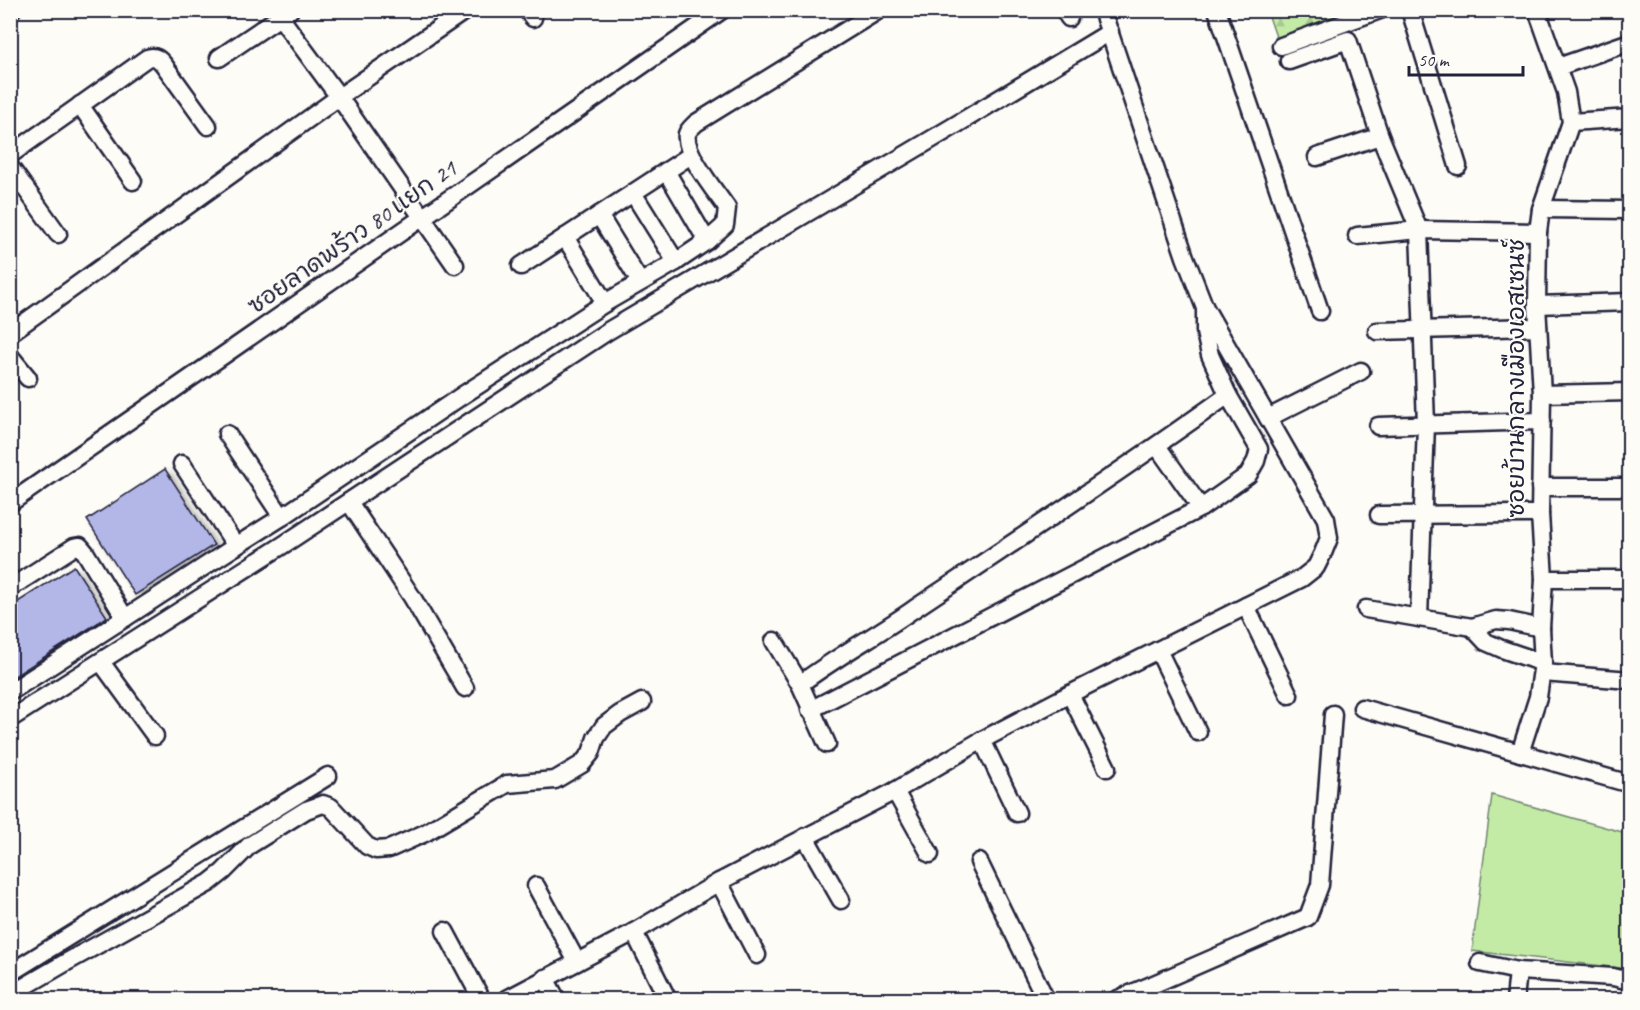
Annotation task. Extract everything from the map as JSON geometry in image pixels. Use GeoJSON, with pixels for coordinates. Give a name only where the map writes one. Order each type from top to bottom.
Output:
{"type":"FeatureCollection","features":[{"type":"Feature","properties":{"kind":"street"},"geometry":{"type":"LineString","coordinates":[[10,333],[339,97],[466,10]]}},
{"type":"Feature","properties":{"kind":"street","name":"ซอยลาดพร้าว 80 แยก 21"},"geometry":{"type":"LineString","coordinates":[[10,502],[722,10]]}},
{"type":"Feature","properties":{"kind":"street"},"geometry":{"type":"LineString","coordinates":[[10,692],[605,303],[707,242],[725,225],[727,208],[691,155],[687,142],[688,132],[696,123],[879,10]]}},
{"type":"Feature","properties":{"kind":"street"},"geometry":{"type":"LineString","coordinates":[[505,999],[634,932],[719,882],[895,791],[982,740],[1302,578],[1316,567],[1329,538],[1326,519],[1205,308],[1185,257],[1102,10]]}},
{"type":"Feature","properties":{"kind":"street"},"geometry":{"type":"LineString","coordinates":[[1217,10],[1320,310]]}},
{"type":"Feature","properties":{"kind":"street"},"geometry":{"type":"LineString","coordinates":[[1380,10],[1285,54],[1348,40],[1380,136],[1419,230],[1426,424],[1419,618]]}},
{"type":"Feature","properties":{"kind":"street"},"geometry":{"type":"LineString","coordinates":[[1410,10],[1458,166]]}},
{"type":"Feature","properties":{"kind":"street","name":"ซอยบ้านกลางเมืองเอสเซนซ์"},"geometry":{"type":"LineString","coordinates":[[1520,753],[1538,697],[1543,668],[1541,628],[1544,579],[1540,514],[1542,394],[1537,305],[1538,232],[1541,209],[1571,122],[1566,92],[1537,10]]}},
{"type":"Feature","properties":{"kind":"street"},"geometry":{"type":"LineString","coordinates":[[219,58],[285,14],[339,97],[455,265]]}},
{"type":"Feature","properties":{"kind":"street"},"geometry":{"type":"LineString","coordinates":[[10,718],[349,502],[608,331],[1110,32]]}},
{"type":"Feature","properties":{"kind":"street"},"geometry":{"type":"LineString","coordinates":[[1558,67],[1629,42]]}},
{"type":"Feature","properties":{"kind":"street"},"geometry":{"type":"LineString","coordinates":[[10,155],[153,56],[164,65],[208,126]]}},
{"type":"Feature","properties":{"kind":"street"},"geometry":{"type":"LineString","coordinates":[[80,105],[133,181]]}},
{"type":"Feature","properties":{"kind":"street"},"geometry":{"type":"LineString","coordinates":[[1571,122],[1629,118]]}},
{"type":"Feature","properties":{"kind":"street"},"geometry":{"type":"LineString","coordinates":[[1317,157],[1380,136]]}},
{"type":"Feature","properties":{"kind":"street"},"geometry":{"type":"LineString","coordinates":[[521,266],[691,155]]}},
{"type":"Feature","properties":{"kind":"street"},"geometry":{"type":"LineString","coordinates":[[10,167],[58,234]]}},
{"type":"Feature","properties":{"kind":"street"},"geometry":{"type":"LineString","coordinates":[[666,171],[707,242]]}},
{"type":"Feature","properties":{"kind":"street"},"geometry":{"type":"LineString","coordinates":[[633,193],[676,262]]}},
{"type":"Feature","properties":{"kind":"street"},"geometry":{"type":"LineString","coordinates":[[1541,209],[1629,210]]}},
{"type":"Feature","properties":{"kind":"street"},"geometry":{"type":"LineString","coordinates":[[599,215],[640,282]]}},
{"type":"Feature","properties":{"kind":"street"},"geometry":{"type":"LineString","coordinates":[[1357,236],[1419,230],[1538,232]]}},
{"type":"Feature","properties":{"kind":"street"},"geometry":{"type":"LineString","coordinates":[[565,237],[605,303]]}},
{"type":"Feature","properties":{"kind":"street"},"geometry":{"type":"LineString","coordinates":[[1537,305],[1629,302]]}},
{"type":"Feature","properties":{"kind":"street"},"geometry":{"type":"LineString","coordinates":[[810,710],[1201,508],[1248,475],[1256,461],[1259,449],[1228,395],[1210,355],[1205,332],[1205,308]]}},
{"type":"Feature","properties":{"kind":"street"},"geometry":{"type":"LineString","coordinates":[[1377,331],[1538,327]]}},
{"type":"Feature","properties":{"kind":"street"},"geometry":{"type":"LineString","coordinates":[[10,356],[28,378]]}},
{"type":"Feature","properties":{"kind":"street"},"geometry":{"type":"LineString","coordinates":[[1268,418],[1361,371]]}},
{"type":"Feature","properties":{"kind":"street"},"geometry":{"type":"LineString","coordinates":[[1542,394],[1629,392]]}},
{"type":"Feature","properties":{"kind":"street"},"geometry":{"type":"LineString","coordinates":[[800,684],[1156,446],[1228,395]]}},
{"type":"Feature","properties":{"kind":"street"},"geometry":{"type":"LineString","coordinates":[[1378,426],[1542,421]]}},
{"type":"Feature","properties":{"kind":"street"},"geometry":{"type":"LineString","coordinates":[[227,434],[282,516]]}},
{"type":"Feature","properties":{"kind":"street"},"geometry":{"type":"LineString","coordinates":[[1156,446],[1201,508]]}},
{"type":"Feature","properties":{"kind":"street"},"geometry":{"type":"LineString","coordinates":[[182,464],[236,546]]}},
{"type":"Feature","properties":{"kind":"street"},"geometry":{"type":"LineString","coordinates":[[1540,488],[1629,487]]}},
{"type":"Feature","properties":{"kind":"street"},"geometry":{"type":"LineString","coordinates":[[349,502],[412,597],[465,688]]}},
{"type":"Feature","properties":{"kind":"street"},"geometry":{"type":"LineString","coordinates":[[1379,515],[1540,514]]}},
{"type":"Feature","properties":{"kind":"street"},"geometry":{"type":"LineString","coordinates":[[10,588],[74,547],[80,546],[125,618]]}},
{"type":"Feature","properties":{"kind":"street"},"geometry":{"type":"LineString","coordinates":[[1544,579],[1629,579]]}},
{"type":"Feature","properties":{"kind":"street"},"geometry":{"type":"LineString","coordinates":[[1246,606],[1289,695]]}},
{"type":"Feature","properties":{"kind":"street"},"geometry":{"type":"LineString","coordinates":[[1366,609],[1472,627],[1496,620],[1541,628]]}},
{"type":"Feature","properties":{"kind":"street"},"geometry":{"type":"LineString","coordinates":[[1472,627],[1486,642],[1543,668],[1629,680]]}},
{"type":"Feature","properties":{"kind":"street"},"geometry":{"type":"LineString","coordinates":[[774,641],[800,684],[827,744]]}},
{"type":"Feature","properties":{"kind":"street"},"geometry":{"type":"LineString","coordinates":[[1158,650],[1198,732]]}},
{"type":"Feature","properties":{"kind":"street"},"geometry":{"type":"LineString","coordinates":[[101,662],[155,736]]}},
{"type":"Feature","properties":{"kind":"street"},"geometry":{"type":"LineString","coordinates":[[1070,694],[1107,768]]}},
{"type":"Feature","properties":{"kind":"street"},"geometry":{"type":"LineString","coordinates":[[10,995],[209,883],[250,845],[306,810],[323,804],[331,807],[370,848],[381,851],[389,849],[425,833],[507,784],[555,780],[582,764],[591,753],[596,738],[604,726],[642,702]]}},
{"type":"Feature","properties":{"kind":"street"},"geometry":{"type":"LineString","coordinates":[[1362,708],[1629,784]]}},
{"type":"Feature","properties":{"kind":"street"},"geometry":{"type":"LineString","coordinates":[[1116,999],[1149,993],[1308,917],[1320,885],[1333,714]]}},
{"type":"Feature","properties":{"kind":"street"},"geometry":{"type":"LineString","coordinates":[[982,740],[1017,813]]}},
{"type":"Feature","properties":{"kind":"street"},"geometry":{"type":"LineString","coordinates":[[10,973],[328,776]]}},
{"type":"Feature","properties":{"kind":"street"},"geometry":{"type":"LineString","coordinates":[[895,791],[930,854]]}},
{"type":"Feature","properties":{"kind":"street"},"geometry":{"type":"LineString","coordinates":[[805,837],[841,900]]}},
{"type":"Feature","properties":{"kind":"street"},"geometry":{"type":"LineString","coordinates":[[979,862],[1046,999]]}},
{"type":"Feature","properties":{"kind":"street"},"geometry":{"type":"LineString","coordinates":[[719,882],[757,955]]}},
{"type":"Feature","properties":{"kind":"street"},"geometry":{"type":"LineString","coordinates":[[536,886],[577,962]]}},
{"type":"Feature","properties":{"kind":"street"},"geometry":{"type":"LineString","coordinates":[[445,931],[482,999]]}},
{"type":"Feature","properties":{"kind":"street"},"geometry":{"type":"LineString","coordinates":[[634,932],[668,999]]}},
{"type":"Feature","properties":{"kind":"street"},"geometry":{"type":"LineString","coordinates":[[1480,963],[1518,971],[1613,977],[1629,981]]}},
{"type":"Feature","properties":{"kind":"street"},"geometry":{"type":"LineString","coordinates":[[1515,999],[1518,971]]}},
{"type":"Feature","properties":{"kind":"street"},"geometry":{"type":"LineString","coordinates":[[545,978],[557,999]]}},
{"type":"Feature","properties":{"kind":"green space"},"geometry":{"type":"Polygon","coordinates":[[[1267,11],[1353,11],[1357,23],[1281,51],[1267,11]]]}},
{"type":"Feature","properties":{"kind":"green space"},"geometry":{"type":"Polygon","coordinates":[[[1492,795],[1629,834],[1629,969],[1472,951],[1492,795]]]}},
{"type":"Feature","properties":{"kind":"building"},"geometry":{"type":"Polygon","coordinates":[[[165,469],[214,545],[135,595],[87,520],[165,469]]]}},
{"type":"Feature","properties":{"kind":"building"},"geometry":{"type":"Polygon","coordinates":[[[74,566],[107,617],[10,679],[10,607],[74,566]]]}}]}
